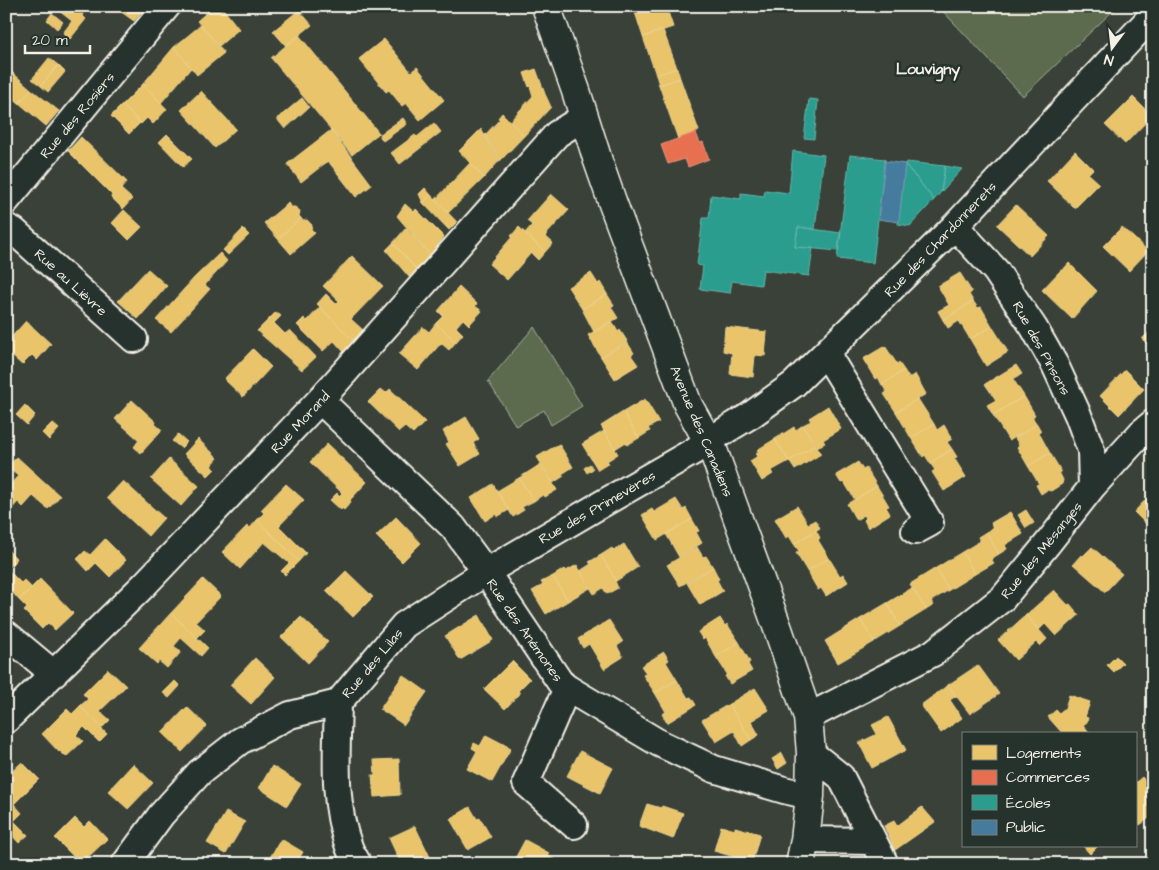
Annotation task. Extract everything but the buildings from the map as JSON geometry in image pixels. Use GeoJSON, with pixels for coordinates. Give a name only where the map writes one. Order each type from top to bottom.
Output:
{"type":"FeatureCollection","features":[{"type":"Feature","properties":{"kind":"street","name":"Rue des Rosiers"},"geometry":{"type":"LineString","coordinates":[[6,201],[167,6]]}},
{"type":"Feature","properties":{"kind":"street","name":"Avenue des Canadiens"},"geometry":{"type":"LineString","coordinates":[[546,6],[613,204],[688,405],[716,458],[808,717],[811,753],[810,796],[802,852]]}},
{"type":"Feature","properties":{"kind":"street","name":"Rue des Chardonnerets"},"geometry":{"type":"LineString","coordinates":[[708,441],[751,415],[794,384],[956,226],[1153,16]]}},
{"type":"Feature","properties":{"kind":"street","name":"Rue Morand"},"geometry":{"type":"LineString","coordinates":[[6,720],[144,585],[320,400],[557,134],[584,116]]}},
{"type":"Feature","properties":{"kind":"street","name":"Rue des Pinsons"},"geometry":{"type":"LineString","coordinates":[[956,226],[996,272],[1034,328],[1055,365],[1078,415],[1091,450],[1092,487]]}},
{"type":"Feature","properties":{"kind":"street","name":"Rue au Lièvre"},"geometry":{"type":"LineString","coordinates":[[6,227],[14,231],[134,339]]}},
{"type":"Feature","properties":{"kind":"street"},"geometry":{"type":"LineString","coordinates":[[826,353],[930,523],[915,531]]}},
{"type":"Feature","properties":{"kind":"street","name":"Rue des Anémones"},"geometry":{"type":"LineString","coordinates":[[320,400],[453,527],[486,572],[560,682],[567,688],[659,743],[714,769],[810,796]]}},
{"type":"Feature","properties":{"kind":"street","name":"Rue des Mésanges"},"geometry":{"type":"LineString","coordinates":[[808,717],[933,653],[1003,598],[1092,487],[1153,422]]}},
{"type":"Feature","properties":{"kind":"street","name":"Rue des Primevères"},"geometry":{"type":"LineString","coordinates":[[486,572],[708,441]]}},
{"type":"Feature","properties":{"kind":"street","name":"Rue des Lilas"},"geometry":{"type":"LineString","coordinates":[[125,864],[161,815],[200,772],[240,741],[290,714],[338,703],[404,625],[486,572]]}},
{"type":"Feature","properties":{"kind":"street"},"geometry":{"type":"LineString","coordinates":[[6,634],[54,674]]}},
{"type":"Feature","properties":{"kind":"street"},"geometry":{"type":"LineString","coordinates":[[567,688],[526,783],[574,826]]}},
{"type":"Feature","properties":{"kind":"street"},"geometry":{"type":"LineString","coordinates":[[338,703],[337,777],[339,814],[350,859]]}},
{"type":"Feature","properties":{"kind":"street"},"geometry":{"type":"LineString","coordinates":[[802,852],[879,853],[841,777],[811,753]]}},
{"type":"Feature","properties":{"kind":"green space"},"geometry":{"type":"Polygon","coordinates":[[[938,6],[1118,6],[1023,96],[938,6]]]}},
{"type":"Feature","properties":{"kind":"green space"},"geometry":{"type":"Polygon","coordinates":[[[534,327],[582,406],[551,425],[544,410],[516,426],[488,381],[534,327]]]}},
{"type":"Feature","properties":{"kind":"district","name":"Louvigny"},"geometry":{"type":"Point","coordinates":[928,68]}}]}
